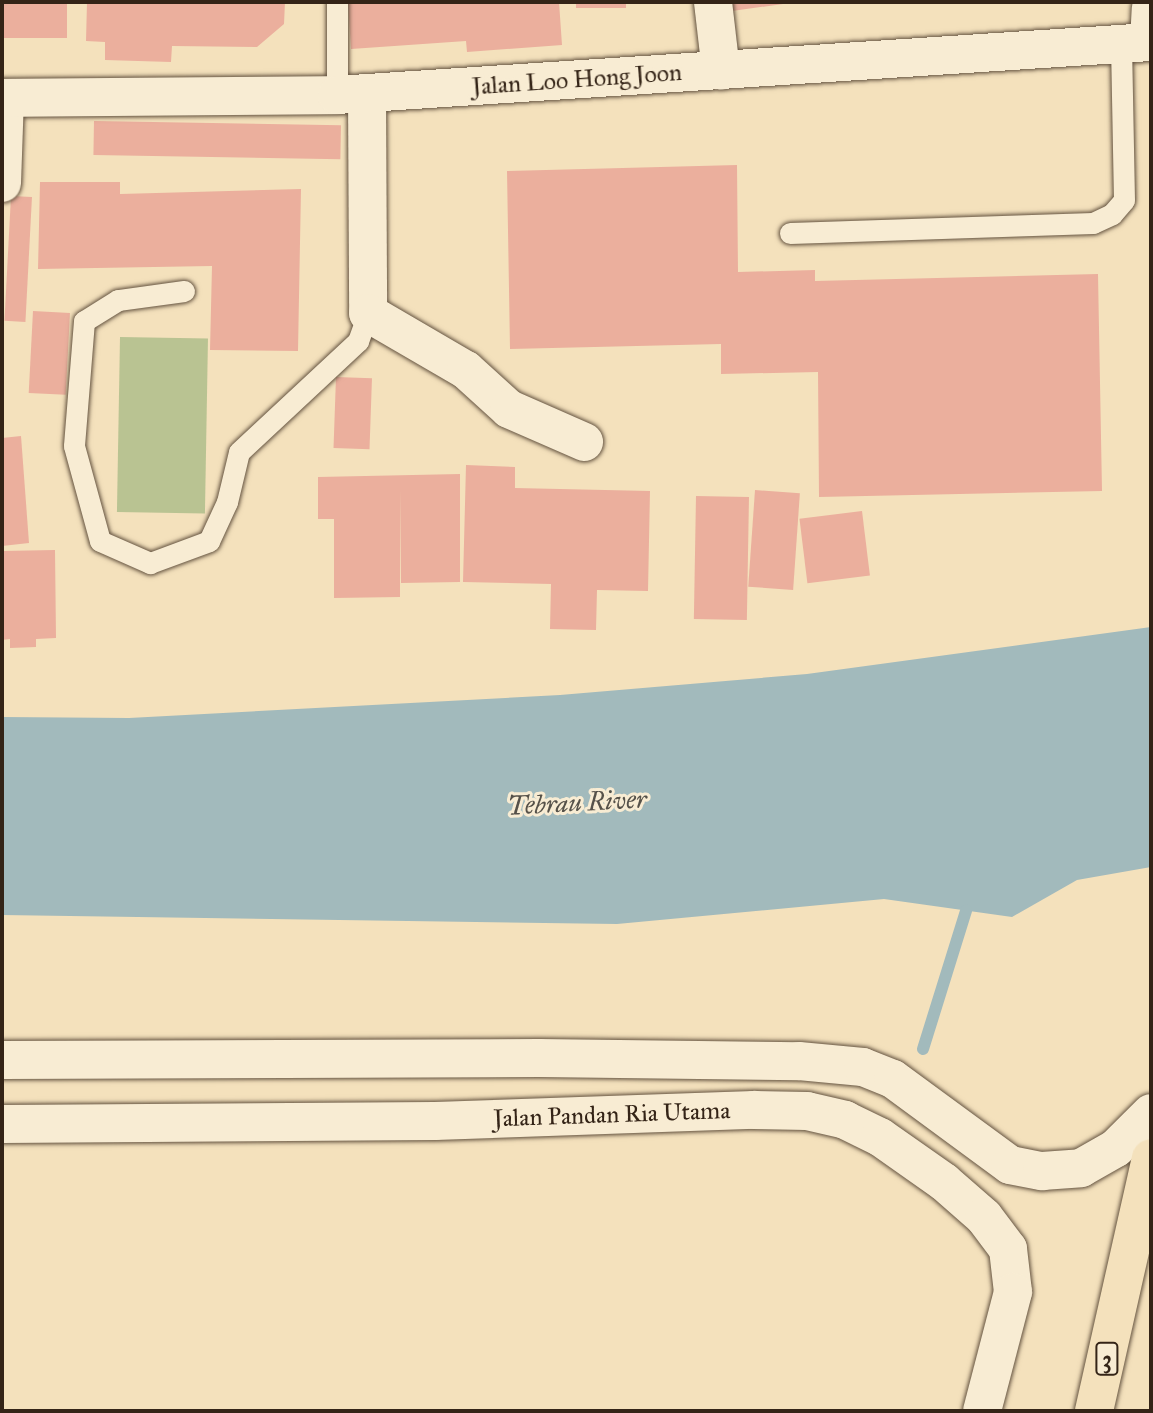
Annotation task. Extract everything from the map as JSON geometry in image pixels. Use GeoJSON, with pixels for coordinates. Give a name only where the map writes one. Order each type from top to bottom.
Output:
{"type":"FeatureCollection","features":[{"type":"Feature","properties":{"kind":"highway","name":"3"},"geometry":{"type":"LineString","coordinates":[[1094,1411],[1151,1158]]}},
{"type":"Feature","properties":{"kind":"street"},"geometry":{"type":"LineString","coordinates":[[713,2],[721,71]]}},
{"type":"Feature","properties":{"kind":"street","name":"Jalan Loo Hong Joon"},"geometry":{"type":"LineString","coordinates":[[3,98],[352,94],[721,71],[1143,34]]}},
{"type":"Feature","properties":{"kind":"street"},"geometry":{"type":"LineString","coordinates":[[352,94],[368,313],[466,370],[509,409],[584,442]]}},
{"type":"Feature","properties":{"kind":"street"},"geometry":{"type":"LineString","coordinates":[[2,183],[3,98]]}},
{"type":"Feature","properties":{"kind":"street"},"geometry":{"type":"LineString","coordinates":[[632,1116],[633,1059]]}},
{"type":"Feature","properties":{"kind":"street","name":"Jalan Pandan Ria Utama"},"geometry":{"type":"LineString","coordinates":[[2,1060],[633,1059],[799,1061],[863,1067],[912,1091],[978,1144],[1010,1165],[1042,1171],[1081,1168],[1116,1148],[1151,1113]]}},
{"type":"Feature","properties":{"kind":"street","name":"Jalan Pandan Ria Utama"},"geometry":{"type":"LineString","coordinates":[[2,1124],[632,1116],[807,1111],[845,1120],[880,1137],[944,1182],[984,1217],[1007,1249],[1012,1267],[1009,1314],[982,1411]]}},
{"type":"Feature","properties":{"kind":"lane"},"geometry":{"type":"LineString","coordinates":[[337,2],[352,94]]}},
{"type":"Feature","properties":{"kind":"lane"},"geometry":{"type":"LineString","coordinates":[[790,233],[1093,223],[1112,214],[1124,200],[1143,34]]}},
{"type":"Feature","properties":{"kind":"lane"},"geometry":{"type":"LineString","coordinates":[[184,290],[118,300],[84,321],[74,446],[100,541],[150,563],[209,541],[226,502],[239,452],[358,341],[368,313]]}},
{"type":"Feature","properties":{"kind":"green space"},"geometry":{"type":"Polygon","coordinates":[[[120,337],[208,339],[205,514],[117,512],[120,337]]]}},
{"type":"Feature","properties":{"kind":"water","name":"Tebrau River"},"geometry":{"type":"Polygon","coordinates":[[[1151,627],[1151,867],[1077,880],[1012,917],[884,899],[617,924],[2,915],[2,717],[129,718],[560,695],[807,674],[1151,627]]]}},
{"type":"Feature","properties":{"kind":"building"},"geometry":{"type":"Polygon","coordinates":[[[2,2],[67,2],[67,38],[2,38],[2,2]]]}},
{"type":"Feature","properties":{"kind":"building"},"geometry":{"type":"Polygon","coordinates":[[[87,2],[285,2],[284,24],[257,47],[172,46],[171,62],[105,60],[105,42],[86,41],[87,2]]]}},
{"type":"Feature","properties":{"kind":"building"},"geometry":{"type":"Polygon","coordinates":[[[348,2],[559,2],[562,45],[467,52],[466,41],[351,49],[348,2]]]}},
{"type":"Feature","properties":{"kind":"building"},"geometry":{"type":"Polygon","coordinates":[[[576,2],[626,2],[626,8],[576,8],[576,2]]]}},
{"type":"Feature","properties":{"kind":"building"},"geometry":{"type":"Polygon","coordinates":[[[724,2],[790,2],[790,3],[725,12],[724,2]]]}},
{"type":"Feature","properties":{"kind":"building"},"geometry":{"type":"Polygon","coordinates":[[[94,121],[341,125],[340,159],[93,155],[94,121]]]}},
{"type":"Feature","properties":{"kind":"building"},"geometry":{"type":"Polygon","coordinates":[[[737,165],[738,272],[815,270],[815,281],[1098,274],[1102,491],[819,497],[818,372],[721,374],[721,344],[510,349],[507,171],[737,165]]]}},
{"type":"Feature","properties":{"kind":"building"},"geometry":{"type":"Polygon","coordinates":[[[40,182],[120,182],[120,194],[301,189],[298,351],[210,350],[212,266],[38,269],[40,182]]]}},
{"type":"Feature","properties":{"kind":"building"},"geometry":{"type":"Polygon","coordinates":[[[11,196],[32,197],[25,322],[4,321],[11,196]]]}},
{"type":"Feature","properties":{"kind":"building"},"geometry":{"type":"Polygon","coordinates":[[[33,311],[70,313],[66,395],[29,393],[33,311]]]}},
{"type":"Feature","properties":{"kind":"building"},"geometry":{"type":"Polygon","coordinates":[[[336,377],[372,378],[370,449],[334,448],[336,377]]]}},
{"type":"Feature","properties":{"kind":"building"},"geometry":{"type":"Polygon","coordinates":[[[21,436],[29,543],[2,546],[2,438],[21,436]]]}},
{"type":"Feature","properties":{"kind":"building"},"geometry":{"type":"Polygon","coordinates":[[[466,465],[515,467],[515,488],[650,491],[648,591],[597,590],[596,630],[550,629],[551,584],[463,582],[466,465]]]}},
{"type":"Feature","properties":{"kind":"building"},"geometry":{"type":"Polygon","coordinates":[[[460,474],[460,582],[401,583],[400,489],[400,597],[334,598],[334,519],[318,519],[318,477],[460,474]]]}},
{"type":"Feature","properties":{"kind":"building"},"geometry":{"type":"Polygon","coordinates":[[[755,490],[800,493],[793,590],[748,587],[755,490]]]}},
{"type":"Feature","properties":{"kind":"building"},"geometry":{"type":"Polygon","coordinates":[[[696,496],[749,497],[747,620],[694,619],[696,496]]]}},
{"type":"Feature","properties":{"kind":"building"},"geometry":{"type":"Polygon","coordinates":[[[862,511],[870,576],[807,583],[799,519],[862,511]]]}},
{"type":"Feature","properties":{"kind":"building"},"geometry":{"type":"Polygon","coordinates":[[[55,550],[56,638],[36,639],[36,647],[10,648],[10,639],[2,640],[2,551],[55,550]]]}},
{"type":"Feature","properties":{"kind":"waterway"},"geometry":{"type":"LineString","coordinates":[[923,1049],[966,911]]}}]}
